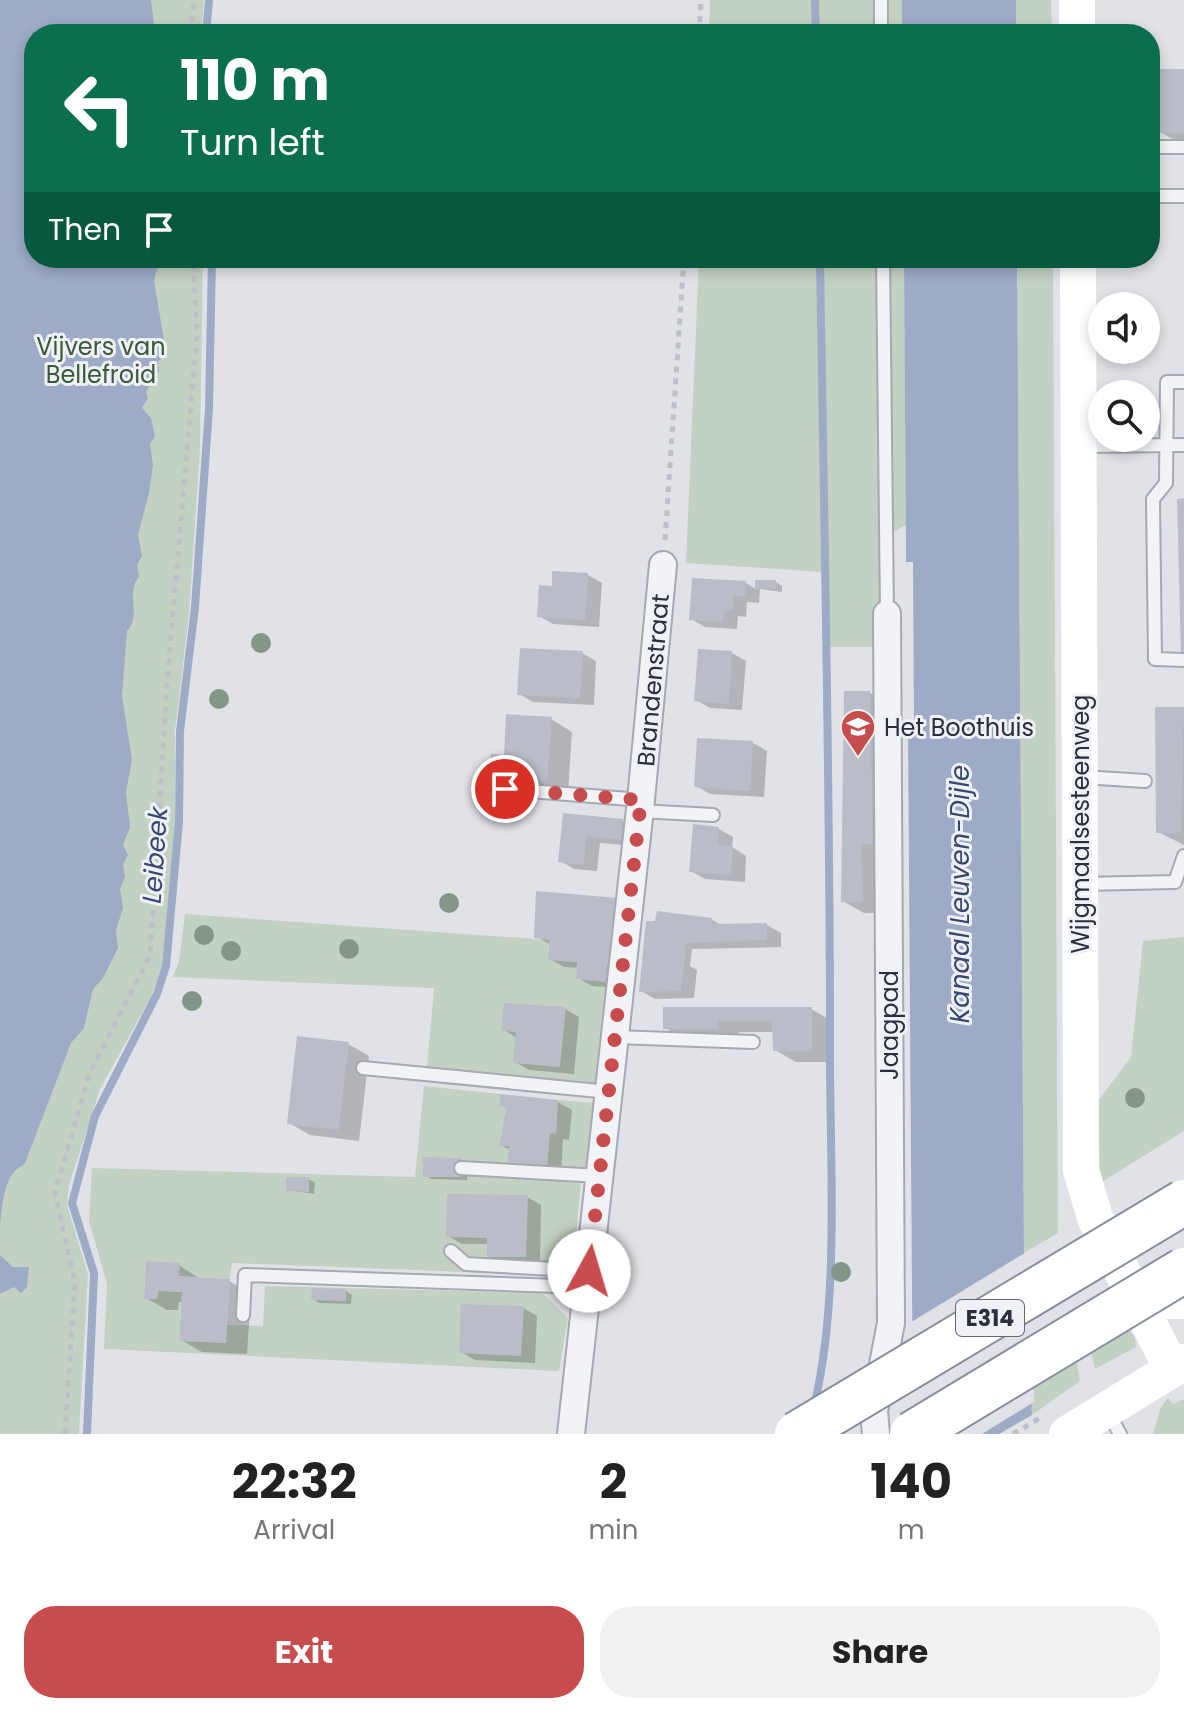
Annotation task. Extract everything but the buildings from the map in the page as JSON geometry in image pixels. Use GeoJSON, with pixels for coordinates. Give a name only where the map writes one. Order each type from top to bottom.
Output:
{"type":"FeatureCollection","features":[{"type":"Feature","properties":{"kind":"highway","name":"E314"},"geometry":{"type":"LineString","coordinates":[[797,1434],[1184,1202]]}},
{"type":"Feature","properties":{"kind":"highway","name":"E314"},"geometry":{"type":"LineString","coordinates":[[912,1434],[1184,1270]]}},
{"type":"Feature","properties":{"kind":"street"},"geometry":{"type":"LineString","coordinates":[[1077,0],[1077,24]]}},
{"type":"Feature","properties":{"kind":"street","name":"Wijgmaalsesteenweg"},"geometry":{"type":"LineString","coordinates":[[1078,268],[1081,1170],[1095,1218],[1132,1293],[1178,1365]]}},
{"type":"Feature","properties":{"kind":"street","name":"Brandenstraat"},"geometry":{"type":"LineString","coordinates":[[571,1434],[641,806],[663,565]]}},
{"type":"Feature","properties":{"kind":"street","name":"Jaagpad"},"geometry":{"type":"LineString","coordinates":[[876,1434],[874,1411],[891,1323],[887,614]]}},
{"type":"Feature","properties":{"kind":"street"},"geometry":{"type":"LineString","coordinates":[[1132,1293],[1157,1301],[1184,1301]]}},
{"type":"Feature","properties":{"kind":"street"},"geometry":{"type":"LineString","coordinates":[[1067,1434],[1113,1422],[1178,1365]]}},
{"type":"Feature","properties":{"kind":"lane"},"geometry":{"type":"LineString","coordinates":[[881,0],[881,24]]}},
{"type":"Feature","properties":{"kind":"lane"},"geometry":{"type":"LineString","coordinates":[[1160,147],[1184,147]]}},
{"type":"Feature","properties":{"kind":"lane"},"geometry":{"type":"LineString","coordinates":[[1160,196],[1184,196]]}},
{"type":"Feature","properties":{"kind":"lane"},"geometry":{"type":"LineString","coordinates":[[883,268],[887,614]]}},
{"type":"Feature","properties":{"kind":"lane"},"geometry":{"type":"LineString","coordinates":[[1184,382],[1167,382],[1169,445],[1166,483],[1153,499],[1155,659],[1184,660]]}},
{"type":"Feature","properties":{"kind":"lane"},"geometry":{"type":"LineString","coordinates":[[1078,446],[1184,445]]}},
{"type":"Feature","properties":{"kind":"lane"},"geometry":{"type":"LineString","coordinates":[[1080,777],[1145,781]]}},
{"type":"Feature","properties":{"kind":"lane"},"geometry":{"type":"LineString","coordinates":[[505,789],[713,815]]}},
{"type":"Feature","properties":{"kind":"lane"},"geometry":{"type":"LineString","coordinates":[[1080,884],[1175,882],[1184,856]]}},
{"type":"Feature","properties":{"kind":"lane"},"geometry":{"type":"LineString","coordinates":[[615,1037],[753,1042]]}},
{"type":"Feature","properties":{"kind":"lane"},"geometry":{"type":"LineString","coordinates":[[363,1068],[609,1092]]}},
{"type":"Feature","properties":{"kind":"lane"},"geometry":{"type":"LineString","coordinates":[[461,1168],[600,1176]]}},
{"type":"Feature","properties":{"kind":"lane"},"geometry":{"type":"LineString","coordinates":[[451,1251],[466,1264],[588,1279]]}},
{"type":"Feature","properties":{"kind":"lane"},"geometry":{"type":"LineString","coordinates":[[243,1315],[245,1275],[588,1279]]}},
{"type":"Feature","properties":{"kind":"path"},"geometry":{"type":"LineString","coordinates":[[192,24],[194,0]]}},
{"type":"Feature","properties":{"kind":"path"},"geometry":{"type":"LineString","coordinates":[[700,24],[701,0]]}},
{"type":"Feature","properties":{"kind":"path"},"geometry":{"type":"LineString","coordinates":[[65,1434],[75,1284],[55,1192],[90,1072],[150,956],[167,683],[197,335],[194,268]]}},
{"type":"Feature","properties":{"kind":"path","name":"Brandenstraat"},"geometry":{"type":"LineString","coordinates":[[663,565],[683,268]]}},
{"type":"Feature","properties":{"kind":"path"},"geometry":{"type":"LineString","coordinates":[[1013,1434],[1025,1427]]}},
{"type":"Feature","properties":{"kind":"green space","name":"Vijvers van Bellefroid"},"geometry":{"type":"Polygon","coordinates":[[[0,0],[204,0],[202,24],[24,24],[24,268],[203,268],[200,449],[189,614],[175,731],[175,831],[162,966],[151,997],[100,1089],[69,1185],[67,1205],[88,1275],[79,1434],[0,1434],[0,0]]]}},
{"type":"Feature","properties":{"kind":"green space"},"geometry":{"type":"Polygon","coordinates":[[[710,0],[902,0],[902,24],[709,24],[710,0]]]}},
{"type":"Feature","properties":{"kind":"green space"},"geometry":{"type":"Polygon","coordinates":[[[1016,0],[1051,0],[1052,24],[1016,24],[1016,0]]]}},
{"type":"Feature","properties":{"kind":"green space"},"geometry":{"type":"Polygon","coordinates":[[[699,268],[904,268],[906,525],[879,540],[880,640],[877,647],[823,647],[823,572],[686,563],[699,268]]]}},
{"type":"Feature","properties":{"kind":"green space"},"geometry":{"type":"Polygon","coordinates":[[[1017,268],[1053,268],[1058,1233],[1024,1253],[1017,268]]]}},
{"type":"Feature","properties":{"kind":"green space"},"geometry":{"type":"Polygon","coordinates":[[[185,914],[549,940],[548,960],[577,962],[576,979],[606,982],[607,965],[611,966],[600,1083],[427,1067],[434,988],[173,977],[179,961],[185,914]]]}},
{"type":"Feature","properties":{"kind":"green space"},"geometry":{"type":"Polygon","coordinates":[[[1184,937],[1184,1131],[1100,1183],[1098,1101],[1131,1057],[1143,941],[1184,937]]]}},
{"type":"Feature","properties":{"kind":"green space"},"geometry":{"type":"Polygon","coordinates":[[[424,1086],[500,1094],[499,1106],[506,1107],[499,1145],[509,1146],[507,1164],[547,1167],[550,1133],[556,1133],[558,1100],[596,1103],[586,1182],[581,1182],[572,1276],[232,1263],[230,1279],[179,1276],[146,1261],[144,1299],[157,1299],[158,1291],[182,1292],[179,1340],[226,1343],[227,1325],[263,1326],[265,1286],[542,1293],[568,1318],[559,1371],[104,1349],[107,1284],[89,1221],[92,1168],[415,1177],[424,1086]]]}},
{"type":"Feature","properties":{"kind":"green space"},"geometry":{"type":"Polygon","coordinates":[[[1127,1326],[1135,1338],[1136,1347],[1095,1369],[1089,1343],[1127,1326]]]}},
{"type":"Feature","properties":{"kind":"green space"},"geometry":{"type":"Polygon","coordinates":[[[1075,1352],[1080,1381],[1032,1415],[1029,1384],[1075,1352]]]}},
{"type":"Feature","properties":{"kind":"green space"},"geometry":{"type":"Polygon","coordinates":[[[1168,1398],[1173,1404],[1184,1399],[1184,1434],[1153,1434],[1161,1407],[1168,1398]]]}},
{"type":"Feature","properties":{"kind":"water","name":"Vijvers van Bellefroid"},"geometry":{"type":"Polygon","coordinates":[[[0,0],[151,0],[154,24],[24,24],[24,268],[157,268],[154,281],[166,352],[158,362],[159,371],[146,392],[148,398],[142,408],[151,418],[155,436],[150,444],[153,465],[149,493],[138,535],[142,556],[137,565],[139,577],[133,590],[133,618],[127,631],[122,696],[132,760],[126,792],[130,827],[123,845],[128,855],[123,864],[125,877],[120,889],[123,908],[116,930],[118,948],[103,978],[93,989],[84,1028],[71,1043],[25,1163],[8,1182],[0,1227],[0,0]]]}},
{"type":"Feature","properties":{"kind":"water"},"geometry":{"type":"Polygon","coordinates":[[[902,0],[1016,0],[1016,24],[902,24],[902,0]]]}},
{"type":"Feature","properties":{"kind":"water","name":"Kanaal Leuven-Dijle"},"geometry":{"type":"Polygon","coordinates":[[[904,268],[1017,268],[1024,1253],[1032,1415],[999,1434],[913,1434],[908,729],[914,728],[913,562],[906,562],[904,268]]]}},
{"type":"Feature","properties":{"kind":"water"},"geometry":{"type":"Polygon","coordinates":[[[0,1255],[13,1267],[29,1267],[27,1287],[21,1293],[14,1287],[0,1294],[0,1255]]]}},
{"type":"Feature","properties":{"kind":"pier"},"geometry":{"type":"Polygon","coordinates":[[[1028,1251],[1034,1402],[982,1434],[909,1434],[908,1324],[1028,1251]]]}},
{"type":"Feature","properties":{"kind":"waterway","name":"Leibeek"},"geometry":{"type":"LineString","coordinates":[[207,24],[209,0]]}},
{"type":"Feature","properties":{"kind":"waterway"},"geometry":{"type":"LineString","coordinates":[[815,0],[816,24]]}},
{"type":"Feature","properties":{"kind":"waterway","name":"Leibeek"},"geometry":{"type":"LineString","coordinates":[[87,1434],[94,1273],[72,1203],[95,1116],[157,994],[166,966],[179,822],[180,731],[195,607],[209,408],[212,268]]}},
{"type":"Feature","properties":{"kind":"waterway"},"geometry":{"type":"LineString","coordinates":[[814,1406],[828,1318],[832,1224],[820,268]]}},
{"type":"Feature","properties":{"kind":"place","name":"Het Boothuis"},"geometry":{"type":"Point","coordinates":[858,758]}},
{"type":"Feature","properties":{"kind":"route"},"geometry":{"type":"LineString","coordinates":[[505,789],[641,800],[589,1271]]}}]}
